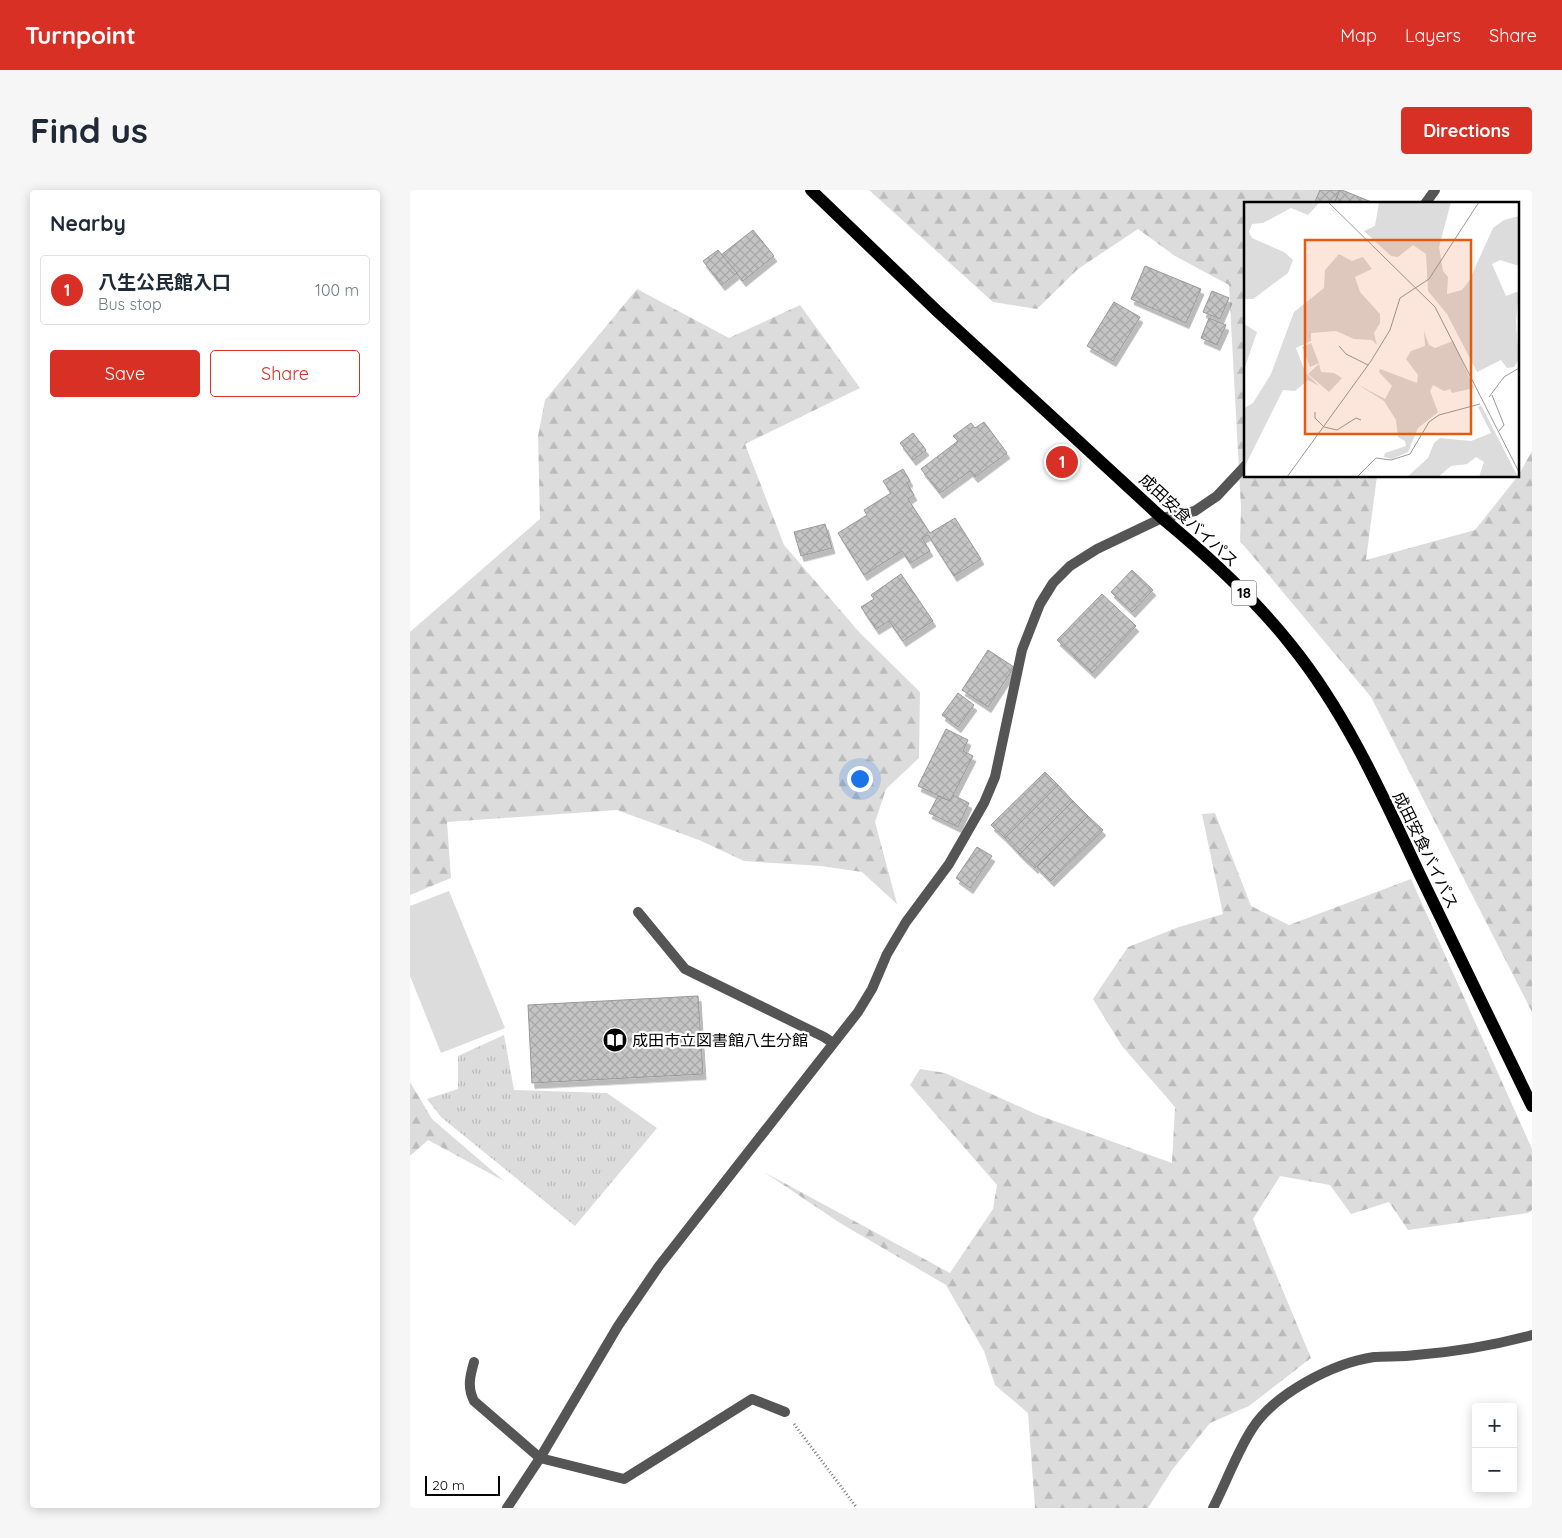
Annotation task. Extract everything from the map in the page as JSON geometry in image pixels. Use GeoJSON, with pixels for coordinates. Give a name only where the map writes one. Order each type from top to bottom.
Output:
{"type":"FeatureCollection","features":[{"type":"Feature","properties":{"kind":"main road","name":"成田安食バイパス"},"geometry":{"type":"LineString","coordinates":[[811,190],[937,311],[1188,540],[1253,602],[1292,646],[1343,724],[1389,808],[1532,1106]]}},
{"type":"Feature","properties":{"kind":"street"},"geometry":{"type":"LineString","coordinates":[[1426,202],[1435,190]]}},
{"type":"Feature","properties":{"kind":"street"},"geometry":{"type":"LineString","coordinates":[[507,1508],[540,1458],[618,1326],[654,1274],[858,1012],[872,989],[886,954],[906,922],[949,864],[984,803],[995,777],[1022,650],[1040,604],[1053,583],[1070,566],[1097,549],[1162,518],[1195,511],[1218,496],[1244,467]]}},
{"type":"Feature","properties":{"kind":"street"},"geometry":{"type":"LineString","coordinates":[[638,912],[685,969],[833,1043]]}},
{"type":"Feature","properties":{"kind":"street"},"geometry":{"type":"LineString","coordinates":[[1213,1508],[1251,1430],[1267,1410],[1287,1394],[1314,1377],[1373,1358],[1415,1356],[1457,1350],[1532,1334]]}},
{"type":"Feature","properties":{"kind":"street"},"geometry":{"type":"LineString","coordinates":[[474,1362],[469,1392],[474,1401],[540,1458],[624,1479],[752,1399],[785,1412]]}},
{"type":"Feature","properties":{"kind":"path"},"geometry":{"type":"LineString","coordinates":[[785,1412],[857,1508]]}},
{"type":"Feature","properties":{"kind":"green space"},"geometry":{"type":"Polygon","coordinates":[[[869,190],[1332,190],[1329,202],[1244,202],[1244,478],[1377,478],[1366,560],[1475,530],[1516,478],[1520,478],[1520,472],[1532,451],[1532,1012],[1371,697],[1240,541],[1241,508],[1229,285],[1175,256],[1138,229],[1078,269],[1037,309],[993,302],[869,190]]]}},
{"type":"Feature","properties":{"kind":"green space"},"geometry":{"type":"Polygon","coordinates":[[[637,289],[729,338],[800,305],[860,388],[745,444],[784,545],[860,633],[920,692],[919,758],[886,789],[875,822],[897,904],[862,872],[821,866],[744,861],[699,840],[617,810],[447,822],[451,878],[410,895],[410,632],[540,519],[538,436],[545,400],[637,289]]]}},
{"type":"Feature","properties":{"kind":"green space"},"geometry":{"type":"Polygon","coordinates":[[[1215,813],[1251,906],[1289,925],[1411,879],[1532,1149],[1532,1210],[1528,1213],[1408,1230],[1389,1202],[1351,1214],[1330,1185],[1280,1176],[1253,1219],[1311,1358],[1249,1406],[1210,1423],[1172,1470],[1148,1508],[1035,1508],[1028,1413],[995,1385],[984,1351],[946,1285],[840,1223],[764,1172],[950,1273],[993,1209],[997,1185],[910,1085],[920,1069],[945,1073],[1038,1115],[1172,1163],[1175,1107],[1122,1046],[1093,999],[1128,947],[1179,927],[1223,914],[1202,814],[1215,813]]]}},
{"type":"Feature","properties":{"kind":"green space"},"geometry":{"type":"Polygon","coordinates":[[[449,891],[505,1028],[441,1053],[410,976],[410,906],[449,891]]]}},
{"type":"Feature","properties":{"kind":"green space"},"geometry":{"type":"Polygon","coordinates":[[[504,1035],[514,1090],[607,1093],[657,1128],[575,1226],[441,1117],[427,1099],[458,1089],[458,1056],[504,1035]]]}},
{"type":"Feature","properties":{"kind":"green space"},"geometry":{"type":"Polygon","coordinates":[[[410,1082],[432,1119],[504,1181],[428,1140],[410,1156],[410,1082]]]}},
{"type":"Feature","properties":{"kind":"building"},"geometry":{"type":"Polygon","coordinates":[[[1320,190],[1340,190],[1335,202],[1315,202],[1320,190]]]}},
{"type":"Feature","properties":{"kind":"building"},"geometry":{"type":"Polygon","coordinates":[[[1340,190],[1342,190],[1372,202],[1335,202],[1340,190]]]}},
{"type":"Feature","properties":{"kind":"building"},"geometry":{"type":"Polygon","coordinates":[[[753,230],[774,256],[743,281],[721,255],[753,230]]]}},
{"type":"Feature","properties":{"kind":"building"},"geometry":{"type":"Polygon","coordinates":[[[718,250],[737,273],[722,285],[703,261],[718,250]]]}},
{"type":"Feature","properties":{"kind":"building"},"geometry":{"type":"Polygon","coordinates":[[[1145,266],[1201,289],[1186,323],[1131,299],[1145,266]]]}},
{"type":"Feature","properties":{"kind":"building"},"geometry":{"type":"Polygon","coordinates":[[[1212,291],[1229,298],[1220,319],[1203,312],[1212,291]]]}},
{"type":"Feature","properties":{"kind":"building"},"geometry":{"type":"Polygon","coordinates":[[[1114,302],[1140,317],[1113,361],[1087,346],[1114,302]]]}},
{"type":"Feature","properties":{"kind":"building"},"geometry":{"type":"Polygon","coordinates":[[[1209,318],[1226,325],[1217,345],[1201,338],[1209,318]]]}},
{"type":"Feature","properties":{"kind":"building"},"geometry":{"type":"Polygon","coordinates":[[[984,422],[1007,453],[975,477],[970,471],[940,493],[921,469],[958,441],[953,436],[971,423],[975,428],[984,422]]]}},
{"type":"Feature","properties":{"kind":"building"},"geometry":{"type":"Polygon","coordinates":[[[913,433],[926,450],[913,460],[900,443],[913,433]]]}},
{"type":"Feature","properties":{"kind":"building"},"geometry":{"type":"Polygon","coordinates":[[[903,469],[910,481],[907,483],[914,495],[908,499],[930,533],[955,518],[981,559],[954,576],[928,535],[922,538],[930,551],[910,563],[902,551],[864,575],[838,533],[867,515],[864,510],[891,493],[883,481],[903,469]]]}},
{"type":"Feature","properties":{"kind":"building"},"geometry":{"type":"Polygon","coordinates":[[[825,524],[832,548],[801,556],[794,532],[825,524]]]}},
{"type":"Feature","properties":{"kind":"building"},"geometry":{"type":"Polygon","coordinates":[[[1132,570],[1153,590],[1132,612],[1111,592],[1132,570]]]}},
{"type":"Feature","properties":{"kind":"building"},"geometry":{"type":"Polygon","coordinates":[[[901,574],[933,621],[903,641],[889,621],[876,629],[861,607],[874,599],[871,595],[901,574]]]}},
{"type":"Feature","properties":{"kind":"building"},"geometry":{"type":"Polygon","coordinates":[[[1102,594],[1136,626],[1092,673],[1057,640],[1102,594]]]}},
{"type":"Feature","properties":{"kind":"building"},"geometry":{"type":"Polygon","coordinates":[[[988,650],[1014,667],[988,707],[962,690],[988,650]]]}},
{"type":"Feature","properties":{"kind":"building"},"geometry":{"type":"Polygon","coordinates":[[[958,693],[974,705],[958,727],[942,715],[958,693]]]}},
{"type":"Feature","properties":{"kind":"building"},"geometry":{"type":"Polygon","coordinates":[[[946,729],[968,740],[963,751],[973,756],[950,801],[918,786],[946,729]]]}},
{"type":"Feature","properties":{"kind":"building"},"geometry":{"type":"Polygon","coordinates":[[[1045,772],[1058,785],[1005,838],[991,825],[1045,772]]]}},
{"type":"Feature","properties":{"kind":"building"},"geometry":{"type":"Polygon","coordinates":[[[1058,785],[1073,801],[1020,854],[1005,838],[1058,785]]]}},
{"type":"Feature","properties":{"kind":"building"},"geometry":{"type":"Polygon","coordinates":[[[953,795],[969,803],[958,827],[929,813],[938,796],[950,801],[953,795]]]}},
{"type":"Feature","properties":{"kind":"building"},"geometry":{"type":"Polygon","coordinates":[[[1073,801],[1088,816],[1035,868],[1020,854],[1073,801]]]}},
{"type":"Feature","properties":{"kind":"building"},"geometry":{"type":"Polygon","coordinates":[[[1088,816],[1103,830],[1051,881],[1037,867],[1088,816]]]}},
{"type":"Feature","properties":{"kind":"building"},"geometry":{"type":"Polygon","coordinates":[[[977,847],[992,856],[970,888],[956,878],[977,847]]]}},
{"type":"Feature","properties":{"kind":"building","name":"成田市立図書館八生分館"},"geometry":{"type":"Polygon","coordinates":[[[698,996],[703,1074],[532,1083],[528,1005],[698,996]]]}},
{"type":"Feature","properties":{"kind":"place","name":"八生公民館入口"},"geometry":{"type":"Point","coordinates":[1062,462]}},
{"type":"Feature","properties":{"kind":"place","name":"成田市立図書館八生分館"},"geometry":{"type":"Point","coordinates":[615,1040]}}]}
